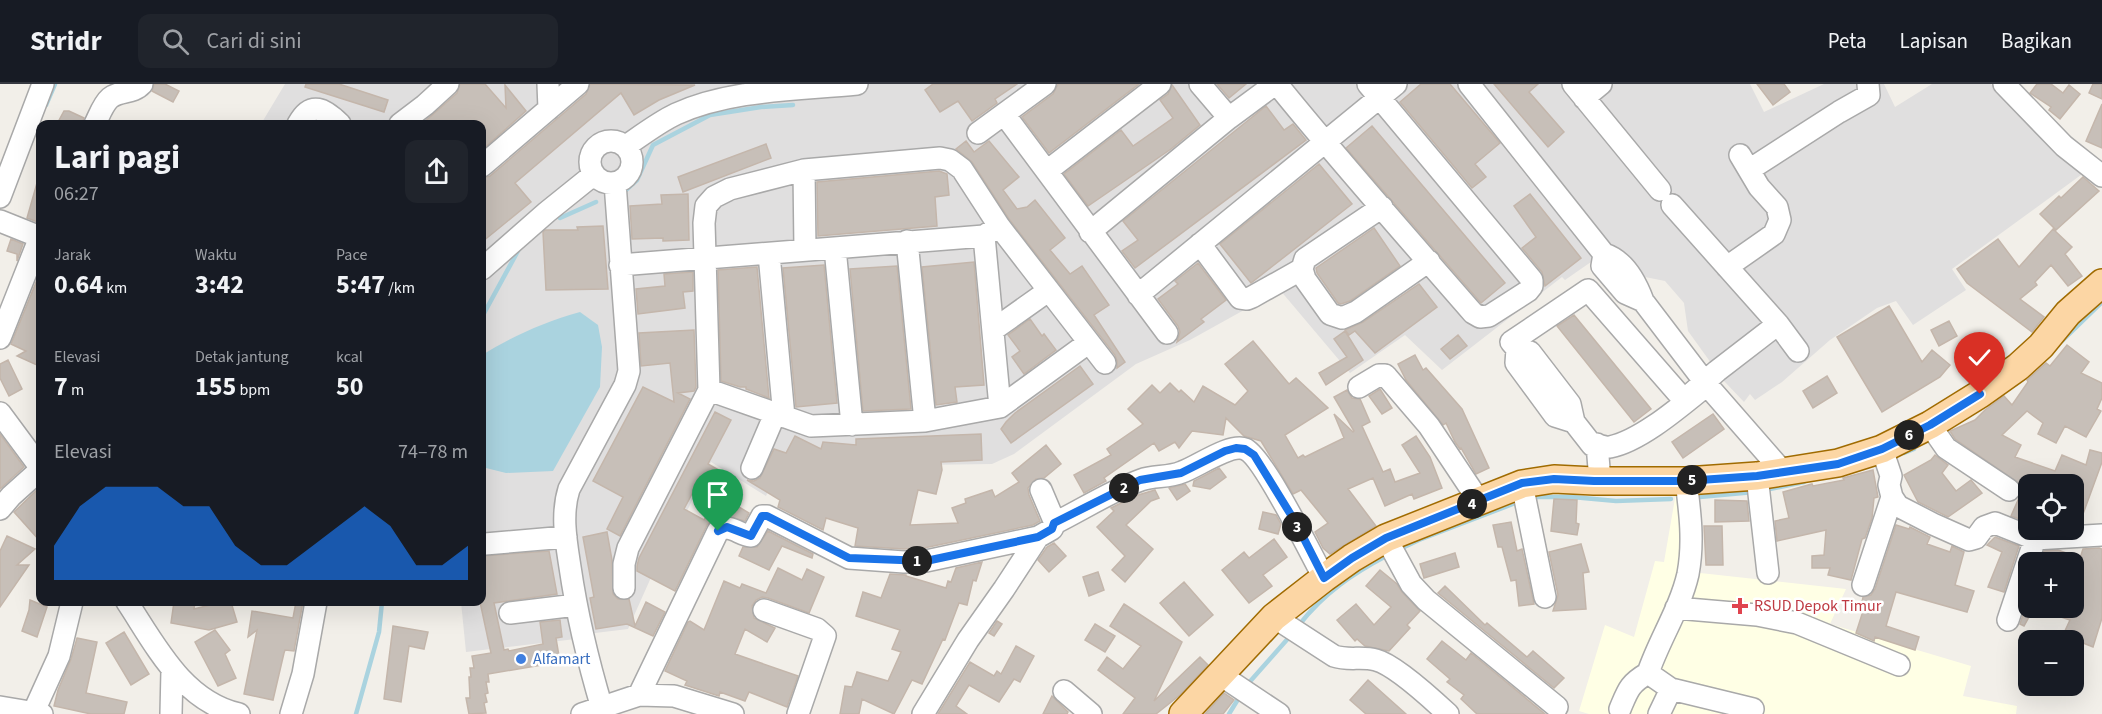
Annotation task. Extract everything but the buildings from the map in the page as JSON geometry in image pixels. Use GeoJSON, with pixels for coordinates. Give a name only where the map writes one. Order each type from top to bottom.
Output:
{"type":"FeatureCollection","features":[{"type":"Feature","properties":{"kind":"main road"},"geometry":{"type":"LineString","coordinates":[[1183,714],[1236,685],[1324,578],[1352,558],[1391,548],[1479,501],[1524,493],[1554,479],[1686,481],[1759,487],[1784,473],[1838,464],[1883,452],[1980,394],[2018,367],[2041,346],[2068,313],[2099,292]]}},
{"type":"Feature","properties":{"kind":"street"},"geometry":{"type":"LineString","coordinates":[[0,197],[43,84]]}},
{"type":"Feature","properties":{"kind":"street"},"geometry":{"type":"LineString","coordinates":[[97,120],[110,98],[138,89],[142,84]]}},
{"type":"Feature","properties":{"kind":"street"},"geometry":{"type":"LineString","coordinates":[[405,120],[448,84]]}},
{"type":"Feature","properties":{"kind":"street"},"geometry":{"type":"LineString","coordinates":[[548,84],[549,109]]}},
{"type":"Feature","properties":{"kind":"street"},"geometry":{"type":"LineString","coordinates":[[486,163],[578,84]]}},
{"type":"Feature","properties":{"kind":"street"},"geometry":{"type":"LineString","coordinates":[[626,146],[676,114],[718,100],[769,92],[857,84]]}},
{"type":"Feature","properties":{"kind":"street"},"geometry":{"type":"LineString","coordinates":[[978,133],[1045,84]]}},
{"type":"Feature","properties":{"kind":"street"},"geometry":{"type":"LineString","coordinates":[[1047,171],[1160,84]]}},
{"type":"Feature","properties":{"kind":"street"},"geometry":{"type":"LineString","coordinates":[[1200,84],[1229,118]]}},
{"type":"Feature","properties":{"kind":"street"},"geometry":{"type":"LineString","coordinates":[[1090,232],[1229,118],[1276,84],[1325,144],[1473,313],[1480,317],[1488,316],[1528,291],[1532,286],[1532,280],[1374,91]]}},
{"type":"Feature","properties":{"kind":"street"},"geometry":{"type":"LineString","coordinates":[[1137,295],[1325,144],[1374,91],[1396,84]]}},
{"type":"Feature","properties":{"kind":"street"},"geometry":{"type":"LineString","coordinates":[[1469,84],[1604,254],[1615,257],[1637,285],[1643,301],[1706,383],[1784,473]]}},
{"type":"Feature","properties":{"kind":"street"},"geometry":{"type":"LineString","coordinates":[[1601,84],[1579,91],[1666,198],[1778,324],[1798,351]]}},
{"type":"Feature","properties":{"kind":"street"},"geometry":{"type":"LineString","coordinates":[[1727,267],[1774,234],[1780,220],[1777,207],[1760,187],[1744,162],[1869,95],[1868,84]]}},
{"type":"Feature","properties":{"kind":"street"},"geometry":{"type":"LineString","coordinates":[[2012,87],[2064,146],[2102,177]]}},
{"type":"Feature","properties":{"kind":"street"},"geometry":{"type":"LineString","coordinates":[[300,120],[310,110],[319,109],[328,112],[336,120]]}},
{"type":"Feature","properties":{"kind":"street"},"geometry":{"type":"LineString","coordinates":[[1004,114],[1167,333]]}},
{"type":"Feature","properties":{"kind":"street"},"geometry":{"type":"LineString","coordinates":[[605,141],[616,141],[626,146],[632,156],[632,168],[626,178],[615,183],[603,182],[593,175],[589,165],[590,154],[596,146],[605,141]]}},
{"type":"Feature","properties":{"kind":"street"},"geometry":{"type":"LineString","coordinates":[[624,588],[624,564],[628,548],[709,390],[704,223],[706,206],[714,197],[730,189],[804,170],[940,158],[950,160],[962,169],[991,231],[1048,291],[1105,363]]}},
{"type":"Feature","properties":{"kind":"street"},"geometry":{"type":"LineString","coordinates":[[804,170],[805,250]]}},
{"type":"Feature","properties":{"kind":"street"},"geometry":{"type":"LineString","coordinates":[[486,265],[546,212],[593,175]]}},
{"type":"Feature","properties":{"kind":"street"},"geometry":{"type":"LineString","coordinates":[[615,183],[628,371],[625,385],[569,489],[565,502],[566,537],[594,712],[639,696],[674,696],[733,714]]}},
{"type":"Feature","properties":{"kind":"street"},"geometry":{"type":"LineString","coordinates":[[1382,207],[1305,259],[1302,269],[1305,279],[1330,314],[1342,318],[1356,312],[1429,261]]}},
{"type":"Feature","properties":{"kind":"street"},"geometry":{"type":"LineString","coordinates":[[2,222],[36,235]]}},
{"type":"Feature","properties":{"kind":"street"},"geometry":{"type":"LineString","coordinates":[[620,265],[835,248],[991,231]]}},
{"type":"Feature","properties":{"kind":"street"},"geometry":{"type":"LineString","coordinates":[[991,231],[993,330],[1000,407]]}},
{"type":"Feature","properties":{"kind":"street"},"geometry":{"type":"LineString","coordinates":[[907,241],[924,421]]}},
{"type":"Feature","properties":{"kind":"street"},"geometry":{"type":"LineString","coordinates":[[1200,244],[1240,298],[1252,297],[1302,269]]}},
{"type":"Feature","properties":{"kind":"street"},"geometry":{"type":"LineString","coordinates":[[0,338],[36,247]]}},
{"type":"Feature","properties":{"kind":"street"},"geometry":{"type":"LineString","coordinates":[[835,248],[852,425]]}},
{"type":"Feature","properties":{"kind":"street"},"geometry":{"type":"LineString","coordinates":[[752,468],[780,416],[769,254]]}},
{"type":"Feature","properties":{"kind":"street"},"geometry":{"type":"LineString","coordinates":[[1706,383],[1631,440],[1607,447],[1592,445],[1574,422],[1570,404],[1530,352],[1517,349],[1511,342],[1588,290],[1684,400],[1706,383],[1778,324]]}},
{"type":"Feature","properties":{"kind":"street"},"geometry":{"type":"LineString","coordinates":[[993,330],[1048,291]]}},
{"type":"Feature","properties":{"kind":"street"},"geometry":{"type":"LineString","coordinates":[[709,390],[811,426],[924,421],[1000,407],[1088,343]]}},
{"type":"Feature","properties":{"kind":"street"},"geometry":{"type":"LineString","coordinates":[[1359,387],[1379,375],[1388,377],[1429,426],[1479,501]]}},
{"type":"Feature","properties":{"kind":"street"},"geometry":{"type":"LineString","coordinates":[[0,413],[34,444]]}},
{"type":"Feature","properties":{"kind":"street"},"geometry":{"type":"LineString","coordinates":[[1930,425],[1946,448],[2009,490]]}},
{"type":"Feature","properties":{"kind":"street"},"geometry":{"type":"LineString","coordinates":[[1597,444],[1600,481]]}},
{"type":"Feature","properties":{"kind":"street"},"geometry":{"type":"LineString","coordinates":[[1054,523],[1140,480],[1181,473],[1225,451],[1236,448],[1245,449],[1254,455],[1296,523],[1324,578]]}},
{"type":"Feature","properties":{"kind":"street"},"geometry":{"type":"LineString","coordinates":[[1883,452],[1890,476],[1888,485],[1898,506],[1969,540],[1976,538],[1984,527],[1995,523],[2018,532]]}},
{"type":"Feature","properties":{"kind":"street"},"geometry":{"type":"LineString","coordinates":[[0,509],[36,472]]}},
{"type":"Feature","properties":{"kind":"street"},"geometry":{"type":"LineString","coordinates":[[1620,709],[1629,686],[1648,674],[1688,574],[1692,530],[1686,481]]}},
{"type":"Feature","properties":{"kind":"street"},"geometry":{"type":"LineString","coordinates":[[1759,487],[1768,573]]}},
{"type":"Feature","properties":{"kind":"street"},"geometry":{"type":"LineString","coordinates":[[639,696],[718,531],[723,527],[751,536],[762,516],[767,516],[849,558],[926,561],[1038,537],[1052,529],[1054,523],[1041,490]]}},
{"type":"Feature","properties":{"kind":"street"},"geometry":{"type":"LineString","coordinates":[[1524,493],[1545,597]]}},
{"type":"Feature","properties":{"kind":"street"},"geometry":{"type":"LineString","coordinates":[[1863,585],[1892,497]]}},
{"type":"Feature","properties":{"kind":"street"},"geometry":{"type":"LineString","coordinates":[[2084,536],[2102,535]]}},
{"type":"Feature","properties":{"kind":"street"},"geometry":{"type":"LineString","coordinates":[[486,544],[566,537]]}},
{"type":"Feature","properties":{"kind":"street"},"geometry":{"type":"LineString","coordinates":[[923,714],[968,639],[1038,537]]}},
{"type":"Feature","properties":{"kind":"street"},"geometry":{"type":"LineString","coordinates":[[2008,620],[2035,540]]}},
{"type":"Feature","properties":{"kind":"street"},"geometry":{"type":"LineString","coordinates":[[1391,548],[1411,584],[1426,600],[1557,707]]}},
{"type":"Feature","properties":{"kind":"street"},"geometry":{"type":"LineString","coordinates":[[510,613],[576,605]]}},
{"type":"Feature","properties":{"kind":"street"},"geometry":{"type":"LineString","coordinates":[[0,707],[38,713],[59,656],[71,606]]}},
{"type":"Feature","properties":{"kind":"street"},"geometry":{"type":"LineString","coordinates":[[130,606],[172,670],[187,687],[213,703],[239,714]]}},
{"type":"Feature","properties":{"kind":"street"},"geometry":{"type":"LineString","coordinates":[[291,714],[303,674],[315,606]]}},
{"type":"Feature","properties":{"kind":"street"},"geometry":{"type":"LineString","coordinates":[[1676,608],[1756,615],[1797,623],[1899,665]]}},
{"type":"Feature","properties":{"kind":"street"},"geometry":{"type":"LineString","coordinates":[[764,610],[818,629],[825,636],[798,714]]}},
{"type":"Feature","properties":{"kind":"street"},"geometry":{"type":"LineString","coordinates":[[1286,624],[1343,660],[1353,658],[1379,660],[1423,691],[1448,714]]}},
{"type":"Feature","properties":{"kind":"street"},"geometry":{"type":"LineString","coordinates":[[171,714],[172,670]]}},
{"type":"Feature","properties":{"kind":"street"},"geometry":{"type":"LineString","coordinates":[[1648,674],[1671,688],[1753,709]]}},
{"type":"Feature","properties":{"kind":"street"},"geometry":{"type":"LineString","coordinates":[[1236,685],[1279,714]]}},
{"type":"Feature","properties":{"kind":"street"},"geometry":{"type":"LineString","coordinates":[[1659,714],[1671,688]]}},
{"type":"Feature","properties":{"kind":"street"},"geometry":{"type":"LineString","coordinates":[[1064,691],[1091,714]]}},
{"type":"Feature","properties":{"kind":"shaded area"},"geometry":{"type":"Polygon","coordinates":[[[285,84],[1750,84],[1764,112],[1824,84],[1884,84],[1895,107],[1932,84],[1991,84],[2047,142],[2085,172],[1952,269],[1966,290],[1913,325],[1896,301],[1877,308],[1830,340],[1782,382],[1755,400],[1750,394],[1744,402],[1724,381],[1688,331],[1684,303],[1665,281],[1635,275],[1614,246],[1565,280],[1562,277],[1442,370],[1405,335],[1350,373],[1280,290],[1190,340],[1136,364],[1014,454],[992,464],[780,467],[766,496],[711,462],[653,573],[628,629],[595,633],[584,638],[466,652],[461,606],[486,606],[486,120],[263,120],[285,84]]]}},
{"type":"Feature","properties":{"kind":"shaded area","name":"RSUD Depok Timur"},"geometry":{"type":"Polygon","coordinates":[[[1678,481],[1682,571],[1846,589],[1830,624],[1971,666],[1963,696],[2017,706],[2016,714],[1589,714],[1579,711],[1605,625],[1634,637],[1655,561],[1664,562],[1678,481]]]}},
{"type":"Feature","properties":{"kind":"water"},"geometry":{"type":"Polygon","coordinates":[[[580,312],[598,325],[602,347],[600,387],[553,471],[506,473],[486,468],[486,353],[529,330],[580,312]]]}},
{"type":"Feature","properties":{"kind":"waterway"},"geometry":{"type":"LineString","coordinates":[[46,105],[55,84]]}},
{"type":"Feature","properties":{"kind":"waterway"},"geometry":{"type":"LineString","coordinates":[[626,190],[637,180],[653,145],[710,115],[761,107],[793,105]]}},
{"type":"Feature","properties":{"kind":"waterway"},"geometry":{"type":"LineString","coordinates":[[560,218],[596,202]]}},
{"type":"Feature","properties":{"kind":"waterway"},"geometry":{"type":"LineString","coordinates":[[486,310],[519,249]]}},
{"type":"Feature","properties":{"kind":"waterway"},"geometry":{"type":"LineString","coordinates":[[2062,341],[2102,302]]}},
{"type":"Feature","properties":{"kind":"waterway"},"geometry":{"type":"LineString","coordinates":[[1904,453],[1914,449]]}},
{"type":"Feature","properties":{"kind":"waterway"},"geometry":{"type":"LineString","coordinates":[[1765,490],[1804,482]]}},
{"type":"Feature","properties":{"kind":"waterway"},"geometry":{"type":"LineString","coordinates":[[1700,497],[1754,492]]}},
{"type":"Feature","properties":{"kind":"waterway"},"geometry":{"type":"LineString","coordinates":[[1532,497],[1572,497],[1616,501],[1671,499]]}},
{"type":"Feature","properties":{"kind":"waterway"},"geometry":{"type":"LineString","coordinates":[[1398,550],[1518,502]]}},
{"type":"Feature","properties":{"kind":"waterway"},"geometry":{"type":"LineString","coordinates":[[1299,625],[1318,603],[1339,585],[1388,555]]}},
{"type":"Feature","properties":{"kind":"waterway"},"geometry":{"type":"LineString","coordinates":[[356,714],[379,632],[382,606]]}},
{"type":"Feature","properties":{"kind":"waterway"},"geometry":{"type":"LineString","coordinates":[[1246,686],[1292,634]]}},
{"type":"Feature","properties":{"kind":"waterway"},"geometry":{"type":"LineString","coordinates":[[1229,714],[1240,696]]}},
{"type":"Feature","properties":{"kind":"place","name":"RSUD Depok Timur"},"geometry":{"type":"Point","coordinates":[1740,606]}},
{"type":"Feature","properties":{"kind":"place","name":"Alfamart"},"geometry":{"type":"Point","coordinates":[521,659]}},
{"type":"Feature","properties":{"kind":"route"},"geometry":{"type":"LineString","coordinates":[[718,531],[727,527],[751,536],[762,516],[767,516],[849,558],[926,561],[1038,537],[1052,529],[1054,523],[1140,480],[1181,473],[1225,451],[1236,448],[1245,449],[1254,455],[1296,523],[1324,578],[1386,538],[1522,483],[1554,479],[1686,481],[1784,473],[1838,464],[1882,449],[1930,425],[1980,394]]}}]}
